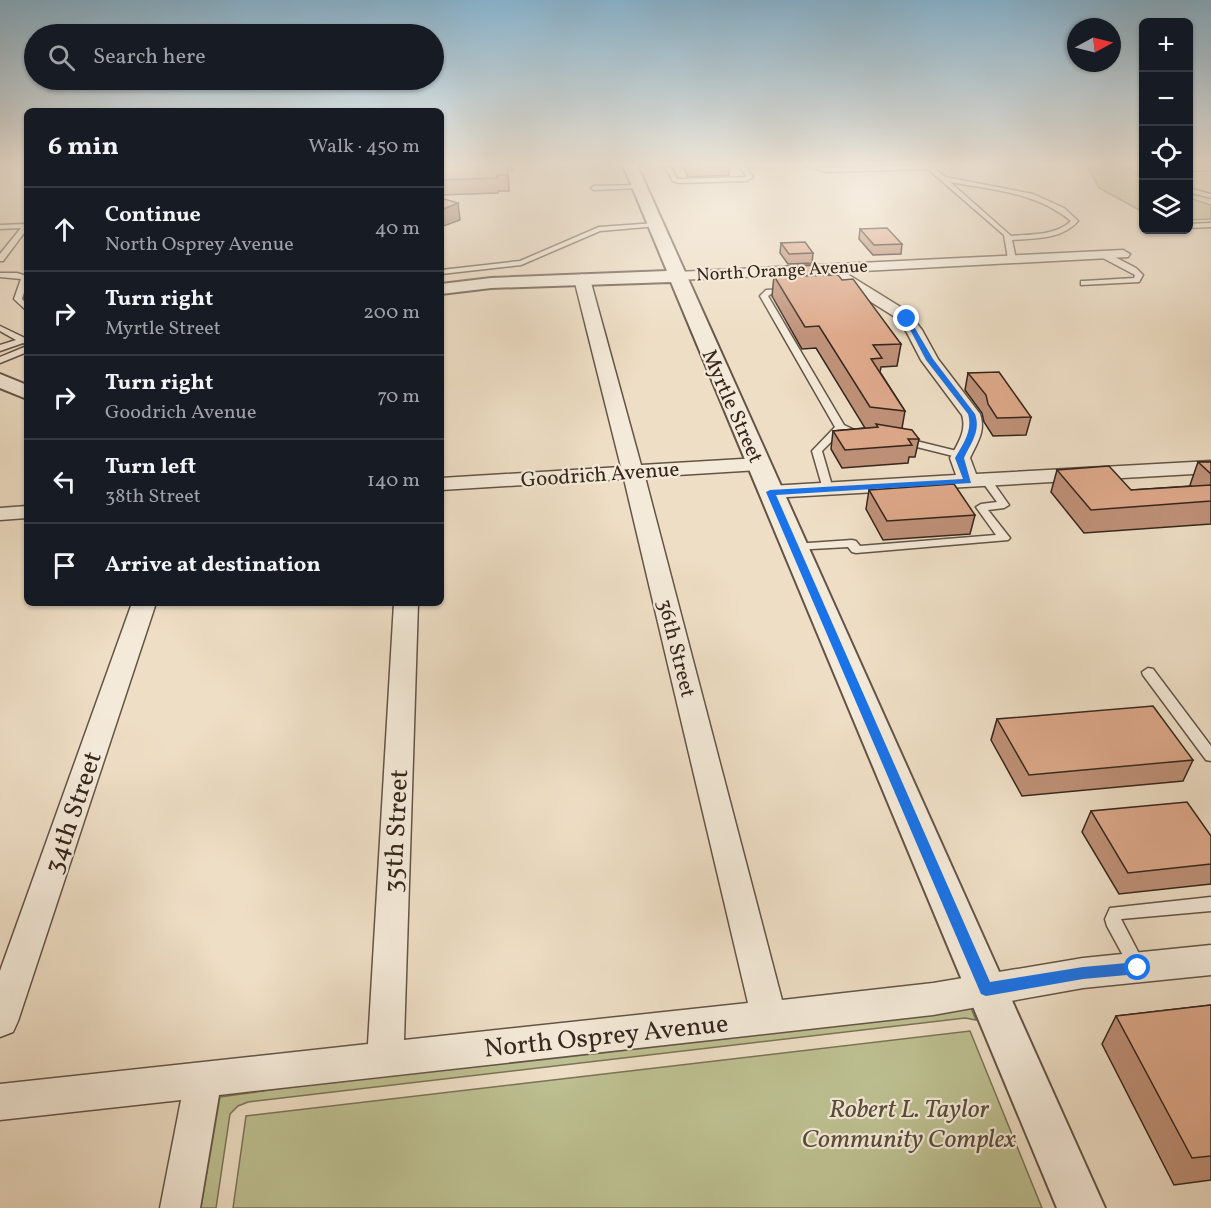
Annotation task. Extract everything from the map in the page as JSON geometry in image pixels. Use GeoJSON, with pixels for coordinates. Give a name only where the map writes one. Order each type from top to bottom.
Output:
{"type":"FeatureCollection","features":[{"type":"Feature","properties":{"kind":"street","name":"Myrtle Street"},"geometry":{"type":"LineString","coordinates":[[654,221],[1082,1208]]}},
{"type":"Feature","properties":{"kind":"street","name":"North Orange Avenue"},"geometry":{"type":"LineString","coordinates":[[444,290],[491,283],[1123,254]]}},
{"type":"Feature","properties":{"kind":"street"},"geometry":{"type":"LineString","coordinates":[[826,268],[907,319],[930,360],[971,414],[974,423],[973,432],[961,455],[960,462],[977,481]]}},
{"type":"Feature","properties":{"kind":"street","name":"36th Street"},"geometry":{"type":"LineString","coordinates":[[582,279],[633,472],[768,1017]]}},
{"type":"Feature","properties":{"kind":"street"},"geometry":{"type":"LineString","coordinates":[[0,380],[24,392]]}},
{"type":"Feature","properties":{"kind":"street","name":"Goodrich Avenue"},"geometry":{"type":"LineString","coordinates":[[444,484],[759,464]]}},
{"type":"Feature","properties":{"kind":"street"},"geometry":{"type":"LineString","coordinates":[[770,492],[1211,467]]}},
{"type":"Feature","properties":{"kind":"street"},"geometry":{"type":"LineString","coordinates":[[0,514],[24,512]]}},
{"type":"Feature","properties":{"kind":"street","name":"34th Street"},"geometry":{"type":"LineString","coordinates":[[0,1021],[143,606]]}},
{"type":"Feature","properties":{"kind":"street","name":"35th Street"},"geometry":{"type":"LineString","coordinates":[[385,1059],[405,606]]}},
{"type":"Feature","properties":{"kind":"street","name":"North Osprey Avenue"},"geometry":{"type":"LineString","coordinates":[[0,1102],[933,999],[1083,973],[1211,960]]}},
{"type":"Feature","properties":{"kind":"street"},"geometry":{"type":"LineString","coordinates":[[180,1208],[203,1081]]}},
{"type":"Feature","properties":{"kind":"lane"},"geometry":{"type":"LineString","coordinates":[[992,221],[1007,234],[1012,259]]}},
{"type":"Feature","properties":{"kind":"lane"},"geometry":{"type":"LineString","coordinates":[[1008,238],[1052,234],[1069,229],[1075,221]]}},
{"type":"Feature","properties":{"kind":"lane"},"geometry":{"type":"LineString","coordinates":[[444,272],[521,262],[599,229],[656,225]]}},
{"type":"Feature","properties":{"kind":"lane"},"geometry":{"type":"LineString","coordinates":[[1193,226],[1211,225]]}},
{"type":"Feature","properties":{"kind":"lane"},"geometry":{"type":"LineString","coordinates":[[0,227],[24,226]]}},
{"type":"Feature","properties":{"kind":"lane"},"geometry":{"type":"LineString","coordinates":[[0,259],[24,229]]}},
{"type":"Feature","properties":{"kind":"lane"},"geometry":{"type":"LineString","coordinates":[[1084,282],[1136,280],[1139,275],[1133,270],[1104,255]]}},
{"type":"Feature","properties":{"kind":"lane"},"geometry":{"type":"LineString","coordinates":[[4,275],[24,278]]}},
{"type":"Feature","properties":{"kind":"lane"},"geometry":{"type":"LineString","coordinates":[[24,281],[18,299],[24,306]]}},
{"type":"Feature","properties":{"kind":"lane"},"geometry":{"type":"LineString","coordinates":[[793,291],[769,292],[764,296],[840,427],[849,433],[867,436]]}},
{"type":"Feature","properties":{"kind":"lane"},"geometry":{"type":"LineString","coordinates":[[846,292],[867,292]]}},
{"type":"Feature","properties":{"kind":"lane"},"geometry":{"type":"LineString","coordinates":[[0,328],[24,340]]}},
{"type":"Feature","properties":{"kind":"lane"},"geometry":{"type":"LineString","coordinates":[[0,348],[24,341]]}},
{"type":"Feature","properties":{"kind":"lane"},"geometry":{"type":"LineString","coordinates":[[0,360],[24,350]]}},
{"type":"Feature","properties":{"kind":"lane"},"geometry":{"type":"LineString","coordinates":[[828,489],[817,450],[840,427]]}},
{"type":"Feature","properties":{"kind":"lane"},"geometry":{"type":"LineString","coordinates":[[891,438],[961,455]]}},
{"type":"Feature","properties":{"kind":"lane"},"geometry":{"type":"LineString","coordinates":[[794,547],[852,543],[856,550],[1004,538],[981,507],[1004,505],[977,481]]}},
{"type":"Feature","properties":{"kind":"lane"},"geometry":{"type":"LineString","coordinates":[[1148,672],[1211,756]]}},
{"type":"Feature","properties":{"kind":"lane"},"geometry":{"type":"LineString","coordinates":[[1138,968],[1115,926],[1113,919],[1116,913],[1211,904]]}},
{"type":"Feature","properties":{"kind":"green space"},"geometry":{"type":"Polygon","coordinates":[[[971,1008],[976,1020],[965,1018],[248,1102],[238,1106],[230,1114],[216,1208],[201,1208],[220,1097],[342,1080],[971,1008]]]}},
{"type":"Feature","properties":{"kind":"green space","name":"Robert L. Taylor Community Complex"},"geometry":{"type":"Polygon","coordinates":[[[970,1031],[1042,1208],[233,1208],[246,1116],[970,1031]]]}},
{"type":"Feature","properties":{"kind":"building"},"geometry":{"type":"Polygon","coordinates":[[[887,228],[902,244],[874,245],[860,229],[887,228]]]}},
{"type":"Feature","properties":{"kind":"building"},"geometry":{"type":"Polygon","coordinates":[[[805,242],[813,253],[789,254],[781,243],[805,242]]]}},
{"type":"Feature","properties":{"kind":"building"},"geometry":{"type":"Polygon","coordinates":[[[822,265],[830,275],[804,276],[797,266],[822,265]]]}},
{"type":"Feature","properties":{"kind":"building"},"geometry":{"type":"Polygon","coordinates":[[[838,275],[842,280],[853,279],[901,344],[873,345],[882,358],[871,359],[905,411],[870,407],[819,326],[805,327],[774,276],[838,275]]]}},
{"type":"Feature","properties":{"kind":"building"},"geometry":{"type":"Polygon","coordinates":[[[999,372],[1031,417],[997,418],[988,404],[986,395],[968,373],[999,372]]]}},
{"type":"Feature","properties":{"kind":"building"},"geometry":{"type":"Polygon","coordinates":[[[876,424],[912,430],[919,439],[908,439],[912,445],[845,450],[833,431],[878,427],[876,424]]]}},
{"type":"Feature","properties":{"kind":"building"},"geometry":{"type":"Polygon","coordinates":[[[1198,462],[1211,462],[1211,474],[1198,462]]]}},
{"type":"Feature","properties":{"kind":"building"},"geometry":{"type":"Polygon","coordinates":[[[1109,466],[1131,490],[1211,485],[1211,501],[1091,510],[1057,470],[1109,466]]]}},
{"type":"Feature","properties":{"kind":"building"},"geometry":{"type":"Polygon","coordinates":[[[954,484],[975,515],[887,521],[869,490],[954,484]]]}},
{"type":"Feature","properties":{"kind":"building"},"geometry":{"type":"Polygon","coordinates":[[[1153,706],[1193,760],[1029,775],[997,719],[1153,706]]]}},
{"type":"Feature","properties":{"kind":"building"},"geometry":{"type":"Polygon","coordinates":[[[1187,802],[1211,836],[1211,864],[1128,873],[1091,811],[1187,802]]]}},
{"type":"Feature","properties":{"kind":"building"},"geometry":{"type":"Polygon","coordinates":[[[1211,1005],[1211,1156],[1192,1158],[1116,1016],[1211,1005]]]}},
{"type":"Feature","properties":{"kind":"route"},"geometry":{"type":"LineString","coordinates":[[907,319],[930,360],[971,414],[974,423],[973,432],[960,458],[968,481],[770,492],[986,989],[1083,973],[1138,968]]}}]}
